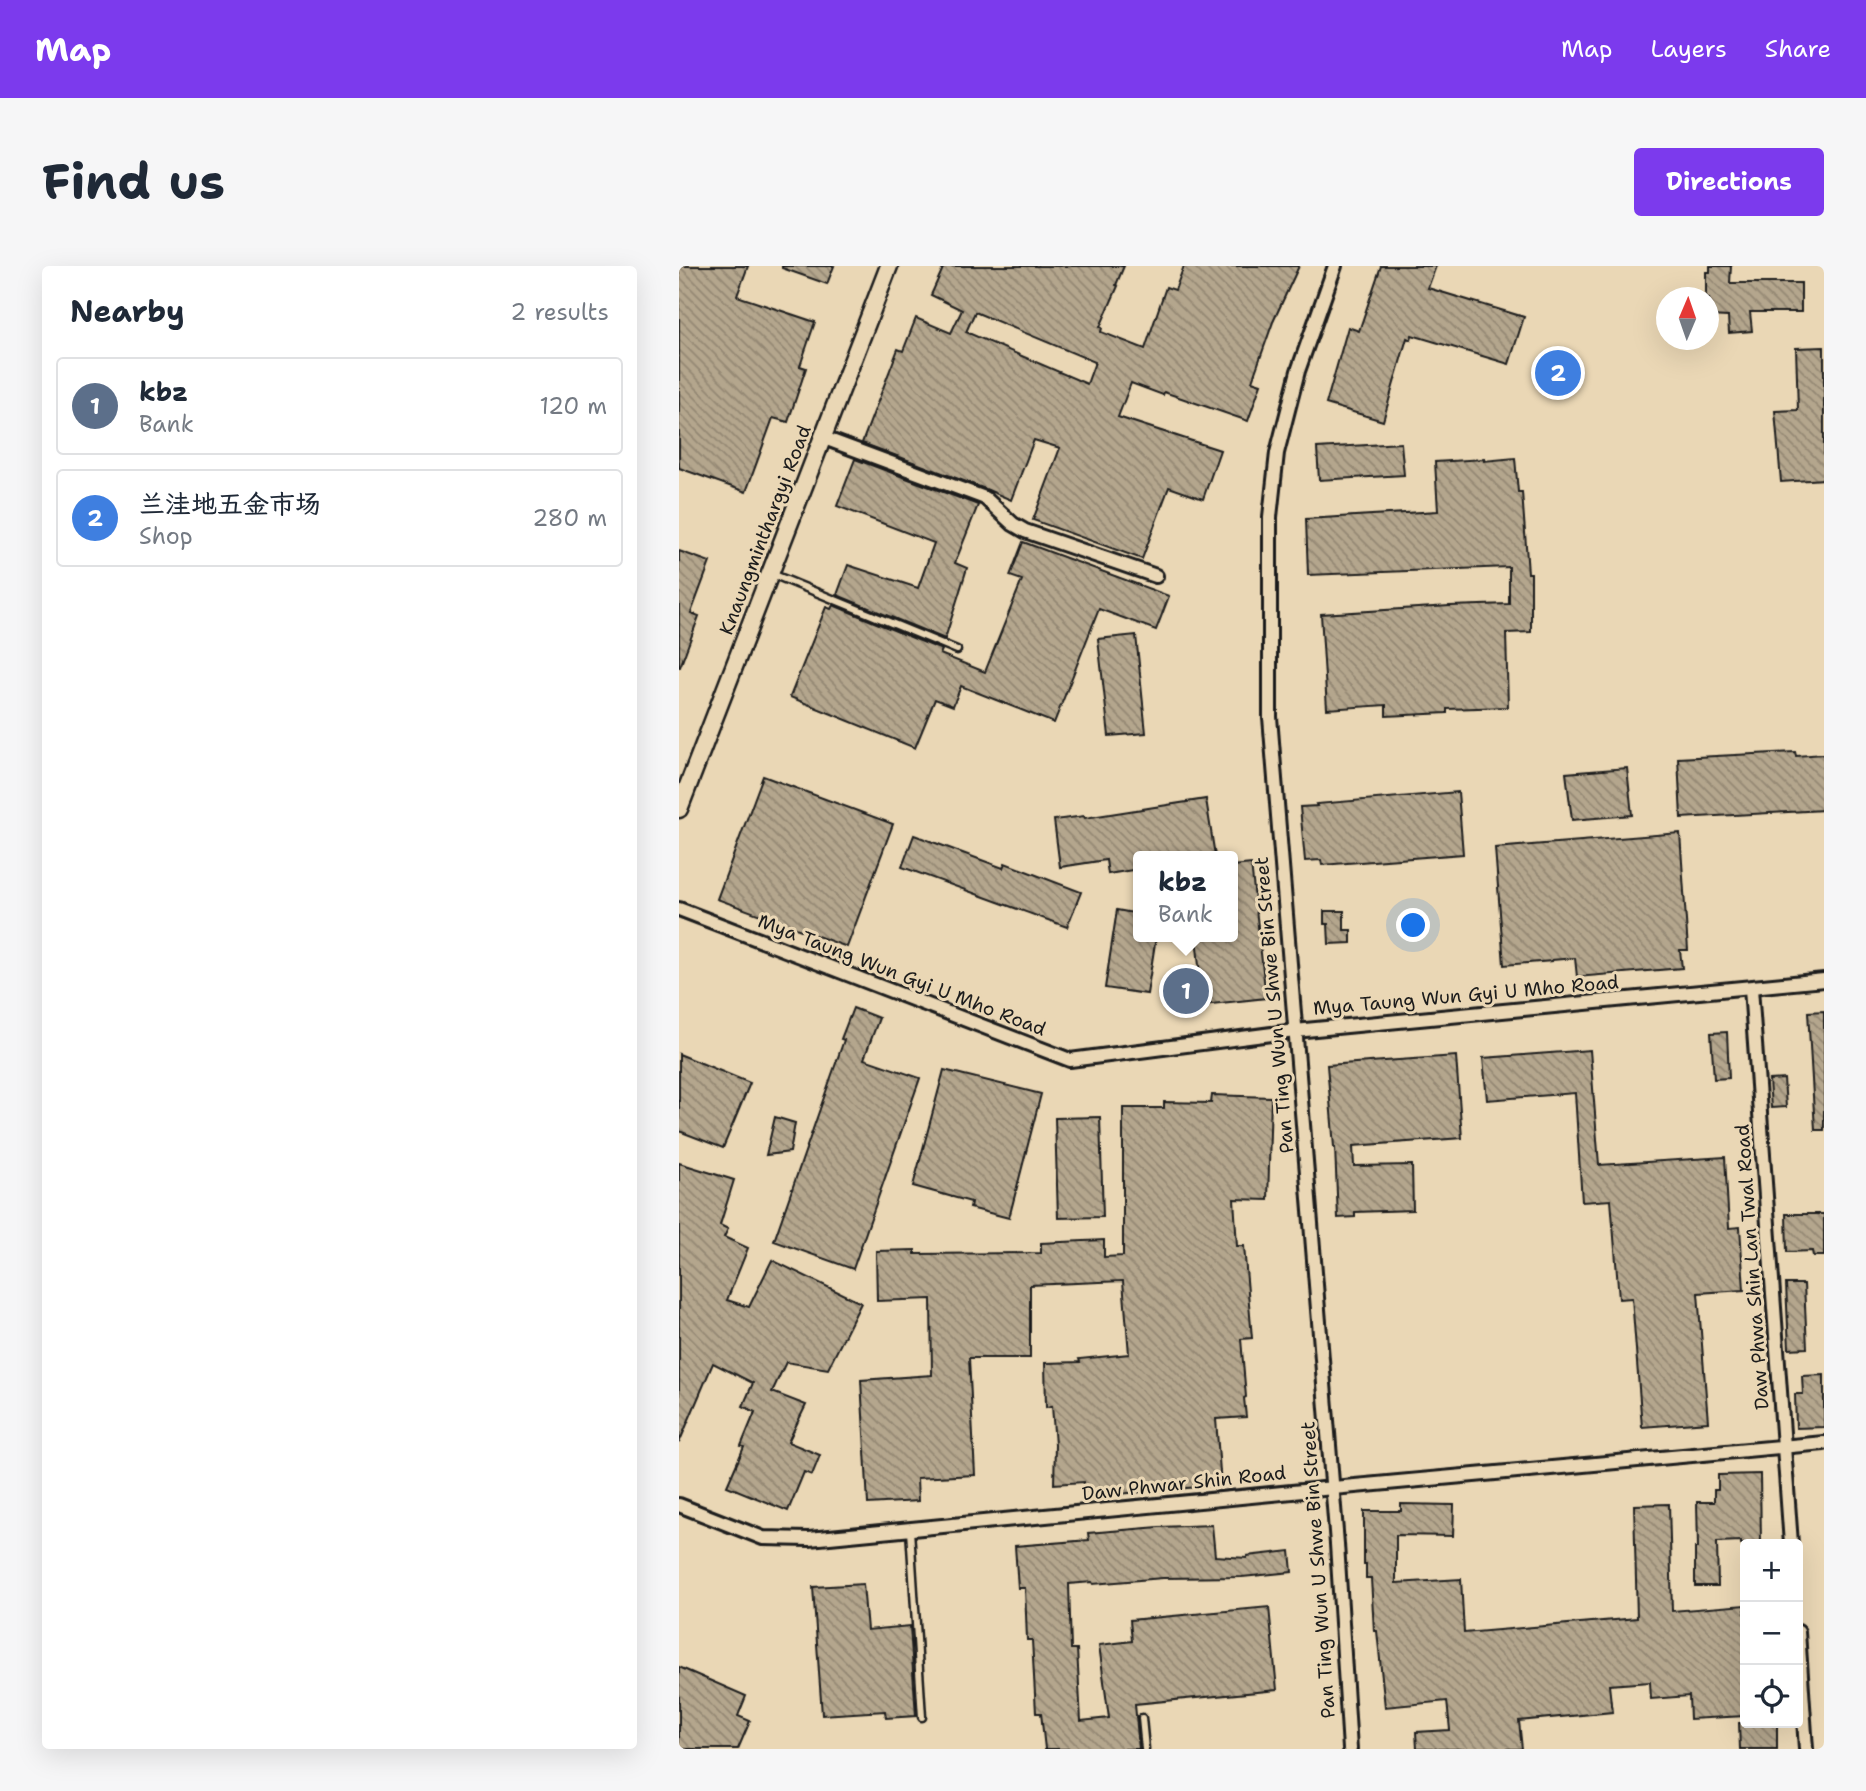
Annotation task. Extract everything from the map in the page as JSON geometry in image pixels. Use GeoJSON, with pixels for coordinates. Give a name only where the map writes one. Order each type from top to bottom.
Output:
{"type":"FeatureCollection","features":[{"type":"Feature","properties":{"kind":"street","name":"Knaungminthargyi Road"},"geometry":{"type":"LineString","coordinates":[[679,809],[889,266]]}},
{"type":"Feature","properties":{"kind":"street","name":"Pan Ting Wun U Shwe Bin Street"},"geometry":{"type":"LineString","coordinates":[[1335,266],[1298,371],[1277,453],[1270,517],[1270,717],[1333,1488],[1350,1749]]}},
{"type":"Feature","properties":{"kind":"street"},"geometry":{"type":"LineString","coordinates":[[824,438],[985,498],[1013,524],[1025,531],[1156,576]]}},
{"type":"Feature","properties":{"kind":"street","name":"Mya Taung Wun Gyi U Mho Road"},"geometry":{"type":"LineString","coordinates":[[679,909],[1070,1060],[1296,1031],[1824,981]]}},
{"type":"Feature","properties":{"kind":"street","name":"Daw Phwa Shin Lan Twal Road"},"geometry":{"type":"LineString","coordinates":[[1751,988],[1791,1539]]}},
{"type":"Feature","properties":{"kind":"street","name":"Daw Phwar Shin Road"},"geometry":{"type":"LineString","coordinates":[[679,1505],[762,1538],[809,1539],[1824,1443]]}},
{"type":"Feature","properties":{"kind":"street"},"geometry":{"type":"LineString","coordinates":[[1800,1665],[1806,1749]]}},
{"type":"Feature","properties":{"kind":"lane"},"geometry":{"type":"LineString","coordinates":[[771,574],[957,650]]}},
{"type":"Feature","properties":{"kind":"lane"},"geometry":{"type":"LineString","coordinates":[[910,1530],[922,1717]]}},
{"type":"Feature","properties":{"kind":"lane"},"geometry":{"type":"LineString","coordinates":[[1142,1718],[1145,1749]]}},
{"type":"Feature","properties":{"kind":"building"},"geometry":{"type":"Polygon","coordinates":[[[679,266],[748,266],[737,296],[815,322],[800,366],[806,368],[788,422],[773,418],[746,492],[679,468],[679,266]]]}},
{"type":"Feature","properties":{"kind":"building"},"geometry":{"type":"Polygon","coordinates":[[[782,266],[834,266],[827,284],[782,266]]]}},
{"type":"Feature","properties":{"kind":"building"},"geometry":{"type":"Polygon","coordinates":[[[944,266],[1124,266],[1100,327],[1101,332],[1145,349],[1166,287],[1175,290],[1184,266],[1299,266],[1273,322],[1252,381],[1261,384],[1248,421],[1131,383],[1118,417],[1220,450],[1203,499],[1169,487],[1142,559],[1033,520],[1060,448],[1034,440],[1011,500],[862,443],[898,349],[903,351],[916,318],[951,333],[962,310],[931,295],[944,266]],[[975,312],[966,332],[1087,384],[1095,362],[975,312]]]}},
{"type":"Feature","properties":{"kind":"building"},"geometry":{"type":"Polygon","coordinates":[[[1381,266],[1436,266],[1428,288],[1524,317],[1509,364],[1412,335],[1411,340],[1407,338],[1383,421],[1326,404],[1348,327],[1359,331],[1381,266]]]}},
{"type":"Feature","properties":{"kind":"building"},"geometry":{"type":"Polygon","coordinates":[[[1710,266],[1731,266],[1730,283],[1801,283],[1801,312],[1750,312],[1752,331],[1729,333],[1728,317],[1719,317],[1719,287],[1706,287],[1706,272],[1710,272],[1710,266]]]}},
{"type":"Feature","properties":{"kind":"building"},"geometry":{"type":"Polygon","coordinates":[[[1824,347],[1824,479],[1781,482],[1775,411],[1798,410],[1796,348],[1824,347]]]}},
{"type":"Feature","properties":{"kind":"building"},"geometry":{"type":"Polygon","coordinates":[[[1401,443],[1404,475],[1319,480],[1317,448],[1401,443]]]}},
{"type":"Feature","properties":{"kind":"building"},"geometry":{"type":"Polygon","coordinates":[[[1515,458],[1518,492],[1522,492],[1528,573],[1531,573],[1531,632],[1506,633],[1508,707],[1447,709],[1447,713],[1386,716],[1386,705],[1327,709],[1321,614],[1509,604],[1509,567],[1308,575],[1306,519],[1438,511],[1435,462],[1515,458]]]}},
{"type":"Feature","properties":{"kind":"building"},"geometry":{"type":"Polygon","coordinates":[[[855,459],[978,505],[955,563],[967,568],[945,639],[837,595],[848,565],[918,588],[934,543],[837,506],[855,459]]]}},
{"type":"Feature","properties":{"kind":"building"},"geometry":{"type":"Polygon","coordinates":[[[1023,542],[1169,596],[1156,630],[1099,609],[1054,723],[961,686],[953,706],[935,699],[915,748],[790,697],[826,607],[831,609],[833,605],[942,650],[940,654],[985,672],[1022,580],[1010,576],[1023,542]]]}},
{"type":"Feature","properties":{"kind":"building"},"geometry":{"type":"Polygon","coordinates":[[[679,551],[710,562],[691,613],[699,616],[680,667],[679,667],[679,551]]]}},
{"type":"Feature","properties":{"kind":"building"},"geometry":{"type":"Polygon","coordinates":[[[1136,635],[1146,733],[1109,736],[1098,639],[1136,635]]]}},
{"type":"Feature","properties":{"kind":"building"},"geometry":{"type":"Polygon","coordinates":[[[1795,752],[1796,756],[1824,754],[1824,810],[1681,818],[1678,758],[1795,752]]]}},
{"type":"Feature","properties":{"kind":"building"},"geometry":{"type":"Polygon","coordinates":[[[1627,768],[1632,815],[1572,820],[1566,773],[1627,768]]]}},
{"type":"Feature","properties":{"kind":"building"},"geometry":{"type":"Polygon","coordinates":[[[763,776],[893,824],[847,947],[717,899],[763,776]]]}},
{"type":"Feature","properties":{"kind":"building"},"geometry":{"type":"Polygon","coordinates":[[[1458,792],[1463,854],[1322,865],[1321,860],[1305,861],[1300,807],[1458,792]]]}},
{"type":"Feature","properties":{"kind":"building"},"geometry":{"type":"Polygon","coordinates":[[[1206,799],[1214,851],[1133,851],[1133,870],[1108,874],[1106,860],[1060,867],[1054,820],[1085,818],[1206,799]]]}},
{"type":"Feature","properties":{"kind":"building"},"geometry":{"type":"Polygon","coordinates":[[[1680,833],[1688,950],[1680,950],[1682,968],[1577,977],[1575,958],[1504,965],[1495,848],[1680,833]]]}},
{"type":"Feature","properties":{"kind":"building"},"geometry":{"type":"Polygon","coordinates":[[[914,835],[1003,868],[1005,863],[1081,892],[1067,927],[902,867],[914,835]]]}},
{"type":"Feature","properties":{"kind":"building"},"geometry":{"type":"Polygon","coordinates":[[[1251,864],[1266,998],[1203,1005],[1197,942],[1238,942],[1238,865],[1251,864]]]}},
{"type":"Feature","properties":{"kind":"building"},"geometry":{"type":"Polygon","coordinates":[[[1117,910],[1133,913],[1133,942],[1155,942],[1147,994],[1105,988],[1117,910]]]}},
{"type":"Feature","properties":{"kind":"building"},"geometry":{"type":"Polygon","coordinates":[[[1324,911],[1344,911],[1344,930],[1351,930],[1351,943],[1329,944],[1324,911]]]}},
{"type":"Feature","properties":{"kind":"building"},"geometry":{"type":"Polygon","coordinates":[[[853,1008],[879,1018],[864,1059],[920,1078],[853,1269],[774,1241],[853,1008]]]}},
{"type":"Feature","properties":{"kind":"building"},"geometry":{"type":"Polygon","coordinates":[[[1824,1011],[1824,1130],[1815,1130],[1808,1012],[1824,1011]]]}},
{"type":"Feature","properties":{"kind":"building"},"geometry":{"type":"Polygon","coordinates":[[[1727,1032],[1729,1078],[1714,1079],[1711,1033],[1727,1032]]]}},
{"type":"Feature","properties":{"kind":"building"},"geometry":{"type":"Polygon","coordinates":[[[1590,1050],[1599,1165],[1725,1157],[1729,1228],[1740,1227],[1744,1290],[1698,1293],[1708,1422],[1642,1427],[1632,1298],[1619,1299],[1611,1200],[1582,1202],[1575,1093],[1487,1100],[1483,1058],[1590,1050]]]}},
{"type":"Feature","properties":{"kind":"building"},"geometry":{"type":"Polygon","coordinates":[[[679,1054],[750,1083],[723,1148],[679,1131],[679,1054]]]}},
{"type":"Feature","properties":{"kind":"building"},"geometry":{"type":"Polygon","coordinates":[[[1456,1056],[1462,1138],[1353,1146],[1354,1166],[1412,1165],[1413,1210],[1355,1212],[1355,1217],[1338,1218],[1327,1065],[1456,1056]]]}},
{"type":"Feature","properties":{"kind":"building"},"geometry":{"type":"Polygon","coordinates":[[[944,1070],[1041,1094],[1009,1218],[970,1208],[971,1202],[913,1186],[944,1070]]]}},
{"type":"Feature","properties":{"kind":"building"},"geometry":{"type":"Polygon","coordinates":[[[1784,1079],[1786,1107],[1771,1108],[1769,1080],[1784,1079]]]}},
{"type":"Feature","properties":{"kind":"building"},"geometry":{"type":"Polygon","coordinates":[[[1212,1095],[1271,1097],[1268,1200],[1234,1199],[1237,1246],[1244,1246],[1252,1338],[1241,1339],[1246,1417],[1216,1419],[1221,1485],[1084,1497],[1084,1482],[1054,1484],[1055,1445],[1052,1406],[1046,1407],[1045,1363],[1080,1362],[1079,1359],[1129,1354],[1123,1281],[1030,1285],[1030,1358],[969,1358],[975,1475],[917,1478],[918,1501],[868,1504],[861,1380],[932,1375],[931,1299],[877,1301],[876,1251],[915,1250],[915,1254],[1041,1253],[1041,1243],[1104,1240],[1104,1257],[1123,1256],[1123,1108],[1164,1108],[1164,1102],[1211,1103],[1212,1095]]]}},
{"type":"Feature","properties":{"kind":"building"},"geometry":{"type":"Polygon","coordinates":[[[775,1117],[795,1123],[790,1152],[766,1155],[775,1117]]]}},
{"type":"Feature","properties":{"kind":"building"},"geometry":{"type":"Polygon","coordinates":[[[1100,1117],[1103,1217],[1058,1218],[1055,1118],[1100,1117]]]}},
{"type":"Feature","properties":{"kind":"building"},"geometry":{"type":"Polygon","coordinates":[[[679,1163],[734,1180],[720,1225],[728,1229],[724,1237],[748,1248],[727,1300],[749,1307],[772,1260],[861,1303],[828,1369],[786,1362],[772,1392],[806,1405],[788,1442],[820,1455],[812,1475],[804,1472],[788,1511],[727,1486],[755,1412],[743,1406],[753,1383],[713,1363],[679,1443],[679,1163]]]}},
{"type":"Feature","properties":{"kind":"building"},"geometry":{"type":"Polygon","coordinates":[[[1786,1214],[1824,1214],[1824,1256],[1813,1256],[1812,1251],[1787,1252],[1786,1214]]]}},
{"type":"Feature","properties":{"kind":"building"},"geometry":{"type":"Polygon","coordinates":[[[1786,1284],[1804,1284],[1807,1348],[1789,1349],[1786,1284]]]}},
{"type":"Feature","properties":{"kind":"building"},"geometry":{"type":"Polygon","coordinates":[[[1824,1375],[1824,1427],[1796,1428],[1795,1394],[1803,1394],[1802,1376],[1824,1375]]]}},
{"type":"Feature","properties":{"kind":"building"},"geometry":{"type":"Polygon","coordinates":[[[1760,1474],[1761,1539],[1717,1542],[1718,1586],[1695,1586],[1697,1502],[1714,1502],[1714,1490],[1718,1490],[1718,1475],[1760,1474]]]}},
{"type":"Feature","properties":{"kind":"building"},"geometry":{"type":"Polygon","coordinates":[[[1401,1504],[1454,1505],[1453,1536],[1396,1535],[1396,1583],[1461,1579],[1464,1633],[1637,1618],[1634,1505],[1669,1504],[1672,1611],[1740,1605],[1740,1716],[1690,1719],[1689,1696],[1651,1699],[1650,1682],[1609,1685],[1612,1712],[1519,1721],[1522,1749],[1417,1749],[1416,1732],[1450,1730],[1447,1701],[1385,1707],[1377,1631],[1374,1631],[1371,1578],[1366,1578],[1364,1564],[1364,1511],[1401,1511],[1401,1504]]]}},
{"type":"Feature","properties":{"kind":"building"},"geometry":{"type":"Polygon","coordinates":[[[1212,1525],[1215,1556],[1247,1558],[1290,1551],[1292,1572],[1242,1577],[1163,1578],[1069,1584],[1071,1649],[1077,1649],[1081,1721],[1109,1718],[1099,1645],[1132,1641],[1130,1620],[1269,1607],[1277,1690],[1135,1704],[1139,1749],[1045,1749],[1041,1713],[1036,1713],[1032,1640],[1027,1640],[1025,1588],[1018,1588],[1015,1546],[1089,1540],[1088,1533],[1212,1525]]]}},
{"type":"Feature","properties":{"kind":"building"},"geometry":{"type":"Polygon","coordinates":[[[863,1584],[867,1630],[910,1626],[916,1716],[886,1718],[885,1711],[822,1715],[813,1587],[863,1584]]]}},
{"type":"Feature","properties":{"kind":"building"},"geometry":{"type":"Polygon","coordinates":[[[679,1667],[746,1696],[738,1716],[750,1721],[738,1749],[679,1749],[679,1667]]]}},
{"type":"Feature","properties":{"kind":"building"},"geometry":{"type":"Polygon","coordinates":[[[1739,1723],[1740,1728],[1777,1728],[1777,1749],[1740,1749],[1739,1723]]]}},
{"type":"Feature","properties":{"kind":"place","name":"兰洼地五金市场"},"geometry":{"type":"Point","coordinates":[1558,373]}},
{"type":"Feature","properties":{"kind":"place","name":"kbz"},"geometry":{"type":"Point","coordinates":[1186,991]}}]}
